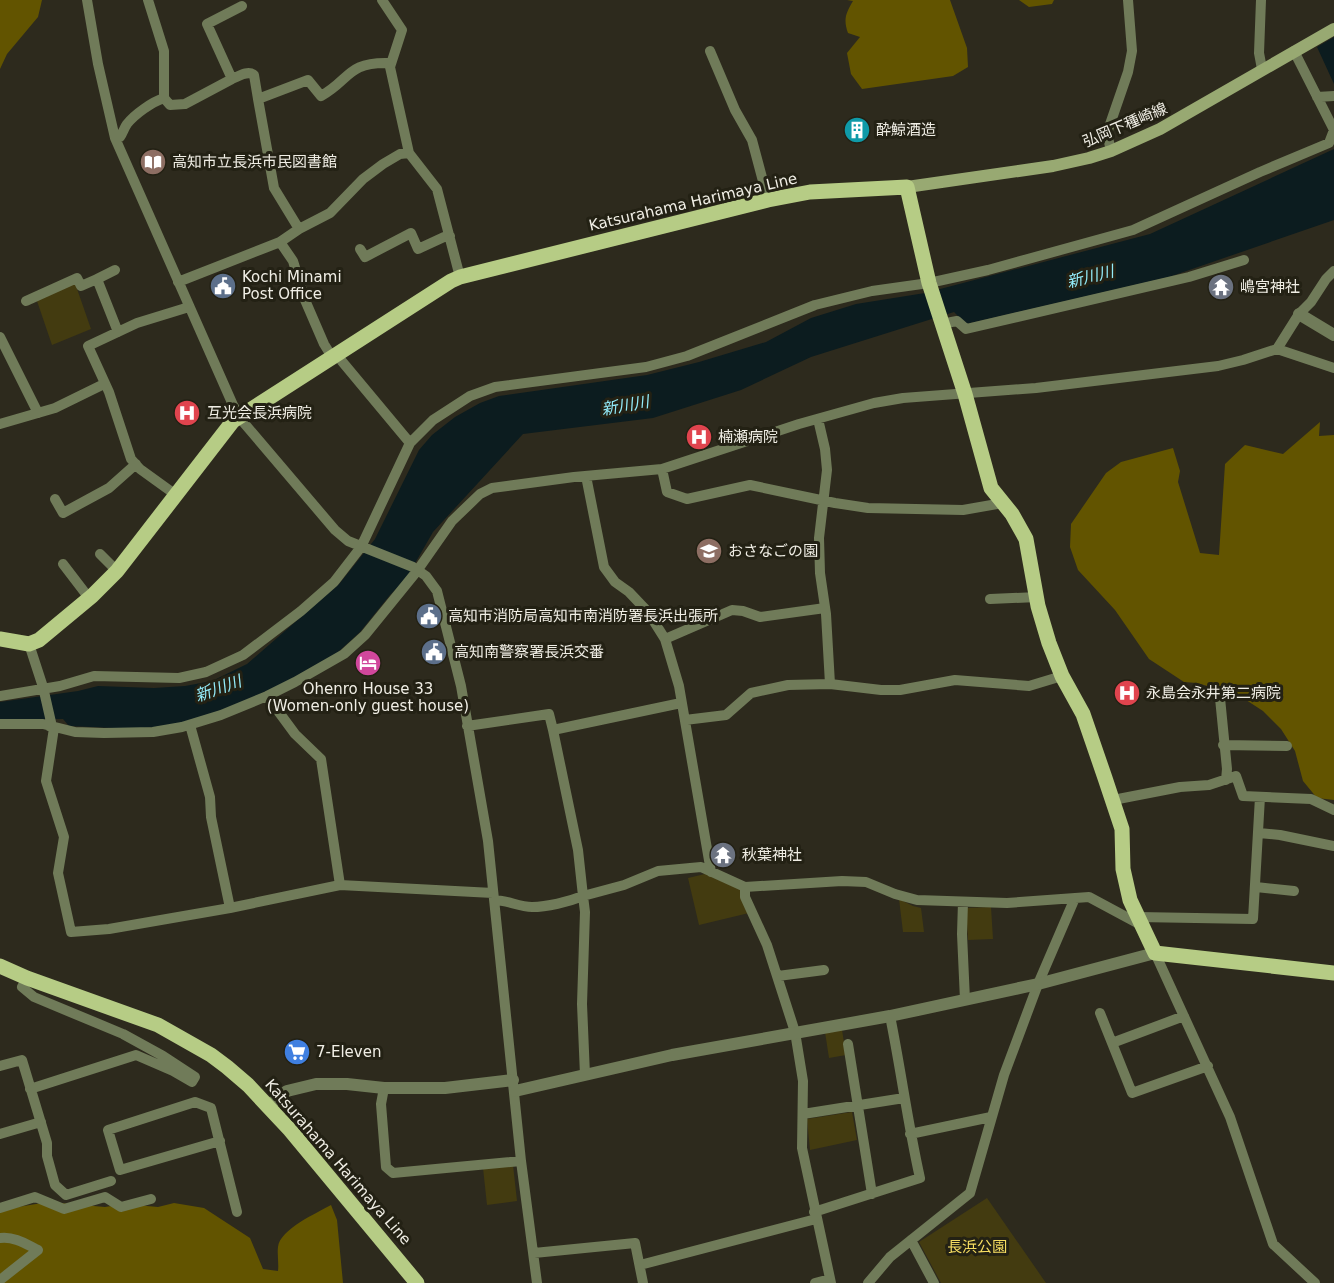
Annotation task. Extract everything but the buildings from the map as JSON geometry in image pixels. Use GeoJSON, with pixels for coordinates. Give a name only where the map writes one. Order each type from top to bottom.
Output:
{"type":"FeatureCollection","features":[{"type":"Feature","properties":{"kind":"main road","name":"弘岡下種崎線"},"geometry":{"type":"LineString","coordinates":[[907,187],[1053,166],[1111,151],[1160,129],[1334,29]]}},
{"type":"Feature","properties":{"kind":"main road","name":"Katsurahama Harimaya Line"},"geometry":{"type":"LineString","coordinates":[[29,644],[39,640],[117,571],[229,424],[460,277],[768,200],[810,192],[907,187]]}},
{"type":"Feature","properties":{"kind":"main road"},"geometry":{"type":"LineString","coordinates":[[907,187],[929,285],[965,394],[991,488],[1012,514],[1026,539],[1049,643],[1062,676],[1083,714],[1113,800],[1122,829],[1123,869],[1130,900],[1155,953],[1334,973]]}},
{"type":"Feature","properties":{"kind":"main road"},"geometry":{"type":"LineString","coordinates":[[0,639],[29,644]]}},
{"type":"Feature","properties":{"kind":"main road","name":"Katsurahama Harimaya Line"},"geometry":{"type":"LineString","coordinates":[[0,966],[158,1025],[227,1067],[268,1106],[417,1283]]}},
{"type":"Feature","properties":{"kind":"street"},"geometry":{"type":"LineString","coordinates":[[87,0],[115,138],[228,395],[240,416],[324,519],[348,541],[415,569],[426,576],[437,591],[461,686],[488,841],[521,1161],[537,1283]]}},
{"type":"Feature","properties":{"kind":"street"},"geometry":{"type":"LineString","coordinates":[[148,0],[164,51],[164,98],[170,105],[185,104],[232,79],[251,73],[254,75],[274,188],[299,229]]}},
{"type":"Feature","properties":{"kind":"street"},"geometry":{"type":"LineString","coordinates":[[382,0],[402,30],[390,67]]}},
{"type":"Feature","properties":{"kind":"street"},"geometry":{"type":"LineString","coordinates":[[1111,151],[1107,133],[1128,72],[1132,51],[1128,0]]}},
{"type":"Feature","properties":{"kind":"street"},"geometry":{"type":"LineString","coordinates":[[1261,0],[1259,53],[1262,69]]}},
{"type":"Feature","properties":{"kind":"street"},"geometry":{"type":"LineString","coordinates":[[232,79],[207,24],[242,6]]}},
{"type":"Feature","properties":{"kind":"street"},"geometry":{"type":"LineString","coordinates":[[710,51],[735,110],[752,140],[768,200]]}},
{"type":"Feature","properties":{"kind":"street"},"geometry":{"type":"LineString","coordinates":[[0,696],[44,690],[94,676],[179,678],[206,672],[243,655],[301,611],[334,582],[363,547],[410,443],[447,409],[470,396],[495,387],[646,368],[687,356],[815,306],[872,291],[929,285],[1133,230],[1329,143],[1334,130],[1294,51]]}},
{"type":"Feature","properties":{"kind":"street"},"geometry":{"type":"LineString","coordinates":[[258,99],[308,80],[321,96],[358,67],[388,63],[409,153],[437,189],[460,277]]}},
{"type":"Feature","properties":{"kind":"street"},"geometry":{"type":"LineString","coordinates":[[1317,97],[1334,96]]}},
{"type":"Feature","properties":{"kind":"street"},"geometry":{"type":"LineString","coordinates":[[115,138],[120,137],[127,124],[156,100],[164,98]]}},
{"type":"Feature","properties":{"kind":"street"},"geometry":{"type":"LineString","coordinates":[[178,282],[280,243],[299,229],[330,213],[363,179],[383,164],[400,154],[409,153]]}},
{"type":"Feature","properties":{"kind":"street"},"geometry":{"type":"LineString","coordinates":[[360,249],[364,257],[411,233],[418,249],[444,237],[450,237]]}},
{"type":"Feature","properties":{"kind":"street"},"geometry":{"type":"LineString","coordinates":[[280,243],[293,261],[305,300],[324,345],[332,357],[340,359],[410,443]]}},
{"type":"Feature","properties":{"kind":"street"},"geometry":{"type":"LineString","coordinates":[[940,321],[957,321],[966,329],[1189,277],[1244,260]]}},
{"type":"Feature","properties":{"kind":"street"},"geometry":{"type":"LineString","coordinates":[[26,301],[77,278],[81,285],[115,270]]}},
{"type":"Feature","properties":{"kind":"street"},"geometry":{"type":"LineString","coordinates":[[1277,349],[1299,314],[1334,272]]}},
{"type":"Feature","properties":{"kind":"street"},"geometry":{"type":"LineString","coordinates":[[97,279],[118,332]]}},
{"type":"Feature","properties":{"kind":"street"},"geometry":{"type":"LineString","coordinates":[[176,495],[131,459],[88,346],[137,323],[189,307]]}},
{"type":"Feature","properties":{"kind":"street"},"geometry":{"type":"LineString","coordinates":[[1299,314],[1334,335]]}},
{"type":"Feature","properties":{"kind":"street"},"geometry":{"type":"LineString","coordinates":[[0,336],[38,412]]}},
{"type":"Feature","properties":{"kind":"street"},"geometry":{"type":"LineString","coordinates":[[0,724],[51,725],[75,732],[153,732],[190,725],[267,696],[344,654],[365,635],[452,521],[480,494],[492,488],[662,469],[818,419],[874,403],[903,398],[1036,388],[1218,366],[1277,349],[1334,368]]}},
{"type":"Feature","properties":{"kind":"street"},"geometry":{"type":"LineString","coordinates":[[0,424],[66,403],[104,384]]}},
{"type":"Feature","properties":{"kind":"street"},"geometry":{"type":"LineString","coordinates":[[818,419],[825,449],[826,470],[825,501],[819,538],[830,684]]}},
{"type":"Feature","properties":{"kind":"street"},"geometry":{"type":"LineString","coordinates":[[55,500],[63,513],[109,488],[136,465]]}},
{"type":"Feature","properties":{"kind":"street"},"geometry":{"type":"LineString","coordinates":[[662,469],[667,492],[687,499],[750,485],[868,508],[963,510],[1003,503]]}},
{"type":"Feature","properties":{"kind":"street"},"geometry":{"type":"LineString","coordinates":[[586,476],[604,567],[615,582],[648,612],[665,639],[679,686],[711,872]]}},
{"type":"Feature","properties":{"kind":"street"},"geometry":{"type":"LineString","coordinates":[[100,554],[117,571]]}},
{"type":"Feature","properties":{"kind":"street"},"geometry":{"type":"LineString","coordinates":[[63,564],[89,598]]}},
{"type":"Feature","properties":{"kind":"street"},"geometry":{"type":"LineString","coordinates":[[990,599],[1037,597]]}},
{"type":"Feature","properties":{"kind":"street"},"geometry":{"type":"LineString","coordinates":[[665,639],[732,610],[760,616],[825,608]]}},
{"type":"Feature","properties":{"kind":"street"},"geometry":{"type":"LineString","coordinates":[[29,644],[44,690],[51,725],[46,781],[64,837],[58,873],[71,932],[230,908],[340,885],[494,896],[530,907],[574,900],[624,885],[658,871],[701,867],[745,887],[842,881],[866,882],[917,900],[1006,903],[1089,897],[1141,922],[1253,919],[1260,797]]}},
{"type":"Feature","properties":{"kind":"street"},"geometry":{"type":"LineString","coordinates":[[685,720],[726,716],[751,693],[788,685],[830,684],[900,690],[956,680],[1029,686],[1062,676]]}},
{"type":"Feature","properties":{"kind":"street"},"geometry":{"type":"LineString","coordinates":[[267,696],[295,734],[321,759],[340,885]]}},
{"type":"Feature","properties":{"kind":"street"},"geometry":{"type":"LineString","coordinates":[[1220,698],[1227,769],[1226,780]]}},
{"type":"Feature","properties":{"kind":"street"},"geometry":{"type":"LineString","coordinates":[[554,730],[681,703]]}},
{"type":"Feature","properties":{"kind":"street"},"geometry":{"type":"LineString","coordinates":[[467,726],[549,714],[578,850],[585,912],[582,1004],[585,1075]]}},
{"type":"Feature","properties":{"kind":"street"},"geometry":{"type":"LineString","coordinates":[[190,725],[210,797],[211,817],[230,908]]}},
{"type":"Feature","properties":{"kind":"street"},"geometry":{"type":"LineString","coordinates":[[1223,745],[1287,746]]}},
{"type":"Feature","properties":{"kind":"street"},"geometry":{"type":"LineString","coordinates":[[1113,800],[1180,787],[1209,786],[1236,776],[1243,796],[1311,799],[1334,810]]}},
{"type":"Feature","properties":{"kind":"street"},"geometry":{"type":"LineString","coordinates":[[1259,833],[1334,846]]}},
{"type":"Feature","properties":{"kind":"street"},"geometry":{"type":"LineString","coordinates":[[745,887],[745,897],[767,945],[795,1032],[803,1081],[802,1148],[831,1281],[815,1283]]}},
{"type":"Feature","properties":{"kind":"street"},"geometry":{"type":"LineString","coordinates":[[1256,887],[1294,891]]}},
{"type":"Feature","properties":{"kind":"street"},"geometry":{"type":"LineString","coordinates":[[875,1280],[890,1257],[970,1192],[991,1117],[1038,984],[1075,898]]}},
{"type":"Feature","properties":{"kind":"street"},"geometry":{"type":"LineString","coordinates":[[963,902],[965,1000]]}},
{"type":"Feature","properties":{"kind":"street"},"geometry":{"type":"LineString","coordinates":[[268,1106],[287,1091],[316,1084],[347,1084],[384,1088],[514,1086],[585,1075],[672,1055],[890,1016],[965,1000],[1038,984],[1155,953],[1230,1117],[1273,1244],[1315,1283]]}},
{"type":"Feature","properties":{"kind":"street"},"geometry":{"type":"LineString","coordinates":[[778,976],[824,970]]}},
{"type":"Feature","properties":{"kind":"street"},"geometry":{"type":"LineString","coordinates":[[27,978],[22,987],[34,997],[123,1034],[195,1077],[192,1082],[195,1102]]}},
{"type":"Feature","properties":{"kind":"street"},"geometry":{"type":"LineString","coordinates":[[1100,1013],[1132,1093],[1208,1066]]}},
{"type":"Feature","properties":{"kind":"street"},"geometry":{"type":"LineString","coordinates":[[640,1265],[815,1216],[920,1178],[910,1134],[890,1016]]}},
{"type":"Feature","properties":{"kind":"street"},"geometry":{"type":"LineString","coordinates":[[1112,1043],[1185,1016]]}},
{"type":"Feature","properties":{"kind":"street"},"geometry":{"type":"LineString","coordinates":[[848,1044],[872,1194]]}},
{"type":"Feature","properties":{"kind":"street"},"geometry":{"type":"LineString","coordinates":[[30,1089],[136,1055],[192,1082]]}},
{"type":"Feature","properties":{"kind":"street"},"geometry":{"type":"LineString","coordinates":[[0,1066],[22,1060],[41,1122],[55,1185],[66,1195],[111,1181]]}},
{"type":"Feature","properties":{"kind":"street"},"geometry":{"type":"LineString","coordinates":[[384,1088],[381,1104],[386,1167],[393,1173],[521,1161]]}},
{"type":"Feature","properties":{"kind":"street"},"geometry":{"type":"LineString","coordinates":[[803,1114],[904,1098]]}},
{"type":"Feature","properties":{"kind":"street"},"geometry":{"type":"LineString","coordinates":[[220,1141],[120,1170],[108,1130],[195,1102],[211,1108],[220,1141],[237,1212]]}},
{"type":"Feature","properties":{"kind":"street"},"geometry":{"type":"LineString","coordinates":[[910,1134],[991,1117]]}},
{"type":"Feature","properties":{"kind":"street"},"geometry":{"type":"LineString","coordinates":[[0,1134],[41,1122]]}},
{"type":"Feature","properties":{"kind":"street"},"geometry":{"type":"LineString","coordinates":[[0,1208],[35,1197],[64,1209],[105,1197],[121,1207],[151,1199]]}},
{"type":"Feature","properties":{"kind":"street"},"geometry":{"type":"LineString","coordinates":[[0,1238],[26,1242],[38,1250],[0,1280]]}},
{"type":"Feature","properties":{"kind":"street"},"geometry":{"type":"LineString","coordinates":[[911,1240],[934,1283]]}},
{"type":"Feature","properties":{"kind":"street"},"geometry":{"type":"LineString","coordinates":[[534,1253],[635,1242],[643,1283]]}},
{"type":"Feature","properties":{"kind":"green space"},"geometry":{"type":"Polygon","coordinates":[[[75,283],[91,329],[52,345],[37,301],[75,283]]]}},
{"type":"Feature","properties":{"kind":"green space"},"geometry":{"type":"Polygon","coordinates":[[[705,874],[740,889],[749,913],[699,925],[688,878],[705,874]]]}},
{"type":"Feature","properties":{"kind":"green space"},"geometry":{"type":"Polygon","coordinates":[[[899,899],[921,908],[924,932],[903,932],[899,899]]]}},
{"type":"Feature","properties":{"kind":"green space"},"geometry":{"type":"Polygon","coordinates":[[[991,907],[993,939],[968,940],[966,908],[991,907]]]}},
{"type":"Feature","properties":{"kind":"green space"},"geometry":{"type":"Polygon","coordinates":[[[842,1030],[846,1055],[829,1058],[825,1032],[842,1030]]]}},
{"type":"Feature","properties":{"kind":"green space"},"geometry":{"type":"Polygon","coordinates":[[[852,1112],[857,1140],[810,1150],[807,1119],[852,1112]]]}},
{"type":"Feature","properties":{"kind":"green space"},"geometry":{"type":"Polygon","coordinates":[[[513,1165],[517,1201],[487,1205],[483,1168],[513,1165]]]}},
{"type":"Feature","properties":{"kind":"green space","name":"長浜公園"},"geometry":{"type":"Polygon","coordinates":[[[987,1198],[1046,1283],[941,1283],[919,1242],[987,1198]]]}},
{"type":"Feature","properties":{"kind":"shaded area"},"geometry":{"type":"Polygon","coordinates":[[[0,0],[42,0],[38,17],[7,54],[0,69],[0,0]]]}},
{"type":"Feature","properties":{"kind":"shaded area"},"geometry":{"type":"Polygon","coordinates":[[[847,0],[950,0],[967,48],[968,67],[953,76],[862,89],[851,74],[847,53],[860,37],[848,33],[846,16],[853,1],[847,0]]]}},
{"type":"Feature","properties":{"kind":"shaded area"},"geometry":{"type":"Polygon","coordinates":[[[1019,0],[1054,0],[1052,4],[1029,7],[1019,0]]]}},
{"type":"Feature","properties":{"kind":"shaded area"},"geometry":{"type":"Polygon","coordinates":[[[1320,422],[1319,436],[1334,435],[1334,800],[1317,798],[1303,781],[1295,751],[1281,729],[1263,711],[1243,698],[1197,683],[1184,682],[1149,659],[1115,610],[1078,570],[1070,547],[1071,524],[1106,473],[1121,462],[1173,448],[1180,471],[1178,482],[1200,553],[1219,555],[1225,464],[1245,445],[1283,454],[1320,422]]]}},
{"type":"Feature","properties":{"kind":"shaded area"},"geometry":{"type":"Polygon","coordinates":[[[48,1202],[105,1207],[124,1204],[158,1207],[174,1203],[204,1208],[250,1238],[263,1269],[278,1271],[280,1240],[300,1222],[331,1205],[337,1220],[343,1283],[0,1283],[0,1210],[48,1202]]]}},
{"type":"Feature","properties":{"kind":"water"},"geometry":{"type":"Polygon","coordinates":[[[1334,37],[1334,84],[1317,47],[1334,37]]]}},
{"type":"Feature","properties":{"kind":"water","name":"新川川"},"geometry":{"type":"Polygon","coordinates":[[[1334,149],[1334,220],[1169,277],[966,324],[954,312],[811,357],[741,390],[653,418],[523,434],[433,532],[406,579],[360,632],[337,653],[284,683],[214,715],[183,724],[135,729],[69,726],[63,719],[0,720],[0,702],[98,686],[154,688],[185,686],[212,681],[247,664],[340,583],[375,539],[419,450],[432,435],[455,417],[480,403],[499,396],[647,375],[699,362],[766,342],[811,318],[856,304],[925,293],[1150,234],[1334,149]]]}},
{"type":"Feature","properties":{"kind":"place","name":"酔鯨酒造"},"geometry":{"type":"Point","coordinates":[857,130]}},
{"type":"Feature","properties":{"kind":"place","name":"高知市立長浜市民図書館"},"geometry":{"type":"Point","coordinates":[153,162]}},
{"type":"Feature","properties":{"kind":"place","name":"Kochi Minami Post Office"},"geometry":{"type":"Point","coordinates":[223,286]}},
{"type":"Feature","properties":{"kind":"place","name":"嶋宮神社"},"geometry":{"type":"Point","coordinates":[1221,287]}},
{"type":"Feature","properties":{"kind":"place","name":"互光会長浜病院"},"geometry":{"type":"Point","coordinates":[187,413]}},
{"type":"Feature","properties":{"kind":"place","name":"楠瀬病院"},"geometry":{"type":"Point","coordinates":[699,437]}},
{"type":"Feature","properties":{"kind":"place","name":"おさなごの園"},"geometry":{"type":"Point","coordinates":[709,551]}},
{"type":"Feature","properties":{"kind":"place","name":"高知市消防局高知市南消防署長浜出張所"},"geometry":{"type":"Point","coordinates":[429,616]}},
{"type":"Feature","properties":{"kind":"place","name":"高知南警察署長浜交番"},"geometry":{"type":"Point","coordinates":[434,652]}},
{"type":"Feature","properties":{"kind":"place","name":"Ohenro House 33 (Women-only guest house)"},"geometry":{"type":"Point","coordinates":[368,663]}},
{"type":"Feature","properties":{"kind":"place","name":"永島会永井第二病院"},"geometry":{"type":"Point","coordinates":[1127,693]}},
{"type":"Feature","properties":{"kind":"place","name":"秋葉神社"},"geometry":{"type":"Point","coordinates":[723,855]}},
{"type":"Feature","properties":{"kind":"place","name":"7-Eleven"},"geometry":{"type":"Point","coordinates":[297,1052]}}]}
